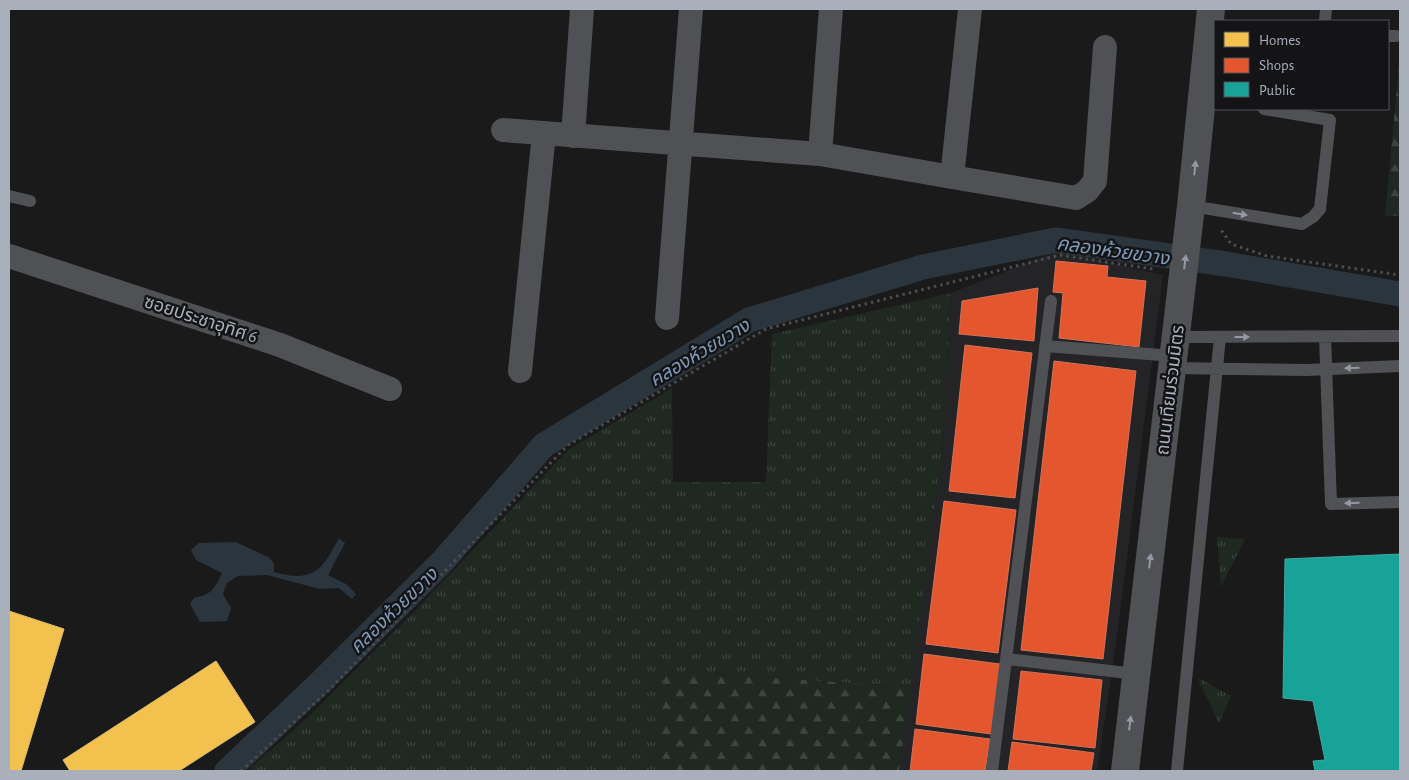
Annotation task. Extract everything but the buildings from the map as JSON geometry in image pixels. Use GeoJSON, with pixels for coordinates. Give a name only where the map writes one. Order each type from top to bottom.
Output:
{"type":"FeatureCollection","features":[{"type":"Feature","properties":{"kind":"street"},"geometry":{"type":"LineString","coordinates":[[573,136],[582,9]]}},
{"type":"Feature","properties":{"kind":"street"},"geometry":{"type":"LineString","coordinates":[[667,318],[691,9]]}},
{"type":"Feature","properties":{"kind":"street"},"geometry":{"type":"LineString","coordinates":[[820,154],[831,9]]}},
{"type":"Feature","properties":{"kind":"street"},"geometry":{"type":"LineString","coordinates":[[952,177],[970,9]]}},
{"type":"Feature","properties":{"kind":"street","name":"ถนนเทียมร่วมมิตร"},"geometry":{"type":"LineString","coordinates":[[1125,771],[1191,206],[1209,99],[1212,22]]}},
{"type":"Feature","properties":{"kind":"street"},"geometry":{"type":"LineString","coordinates":[[503,130],[820,154],[1076,198],[1087,191],[1095,181],[1105,47]]}},
{"type":"Feature","properties":{"kind":"street"},"geometry":{"type":"LineString","coordinates":[[520,371],[544,133]]}},
{"type":"Feature","properties":{"kind":"street","name":"ซอยประชาอุทิศ 6"},"geometry":{"type":"LineString","coordinates":[[9,256],[280,345],[390,389]]}},
{"type":"Feature","properties":{"kind":"lane"},"geometry":{"type":"LineString","coordinates":[[1191,206],[1302,224],[1314,217],[1320,209],[1330,120],[1270,110]]}},
{"type":"Feature","properties":{"kind":"lane"},"geometry":{"type":"LineString","coordinates":[[9,196],[30,202]]}},
{"type":"Feature","properties":{"kind":"lane"},"geometry":{"type":"LineString","coordinates":[[992,771],[1051,301]]}},
{"type":"Feature","properties":{"kind":"lane"},"geometry":{"type":"LineString","coordinates":[[1174,354],[1220,337],[1400,336]]}},
{"type":"Feature","properties":{"kind":"lane"},"geometry":{"type":"LineString","coordinates":[[1177,771],[1220,337]]}},
{"type":"Feature","properties":{"kind":"lane"},"geometry":{"type":"LineString","coordinates":[[1325,337],[1331,504],[1400,502]]}},
{"type":"Feature","properties":{"kind":"lane"},"geometry":{"type":"LineString","coordinates":[[1045,346],[1174,354],[1217,369],[1326,369],[1400,366]]}},
{"type":"Feature","properties":{"kind":"lane"},"geometry":{"type":"LineString","coordinates":[[1007,659],[1136,674]]}},
{"type":"Feature","properties":{"kind":"path"},"geometry":{"type":"LineString","coordinates":[[1223,232],[1231,244],[1267,256],[1400,275]]}},
{"type":"Feature","properties":{"kind":"path"},"geometry":{"type":"LineString","coordinates":[[241,771],[330,690],[568,445],[766,329],[1060,256],[1153,269]]}},
{"type":"Feature","properties":{"kind":"shaded area"},"geometry":{"type":"Polygon","coordinates":[[[1057,251],[1163,275],[1115,651],[1097,771],[899,771],[942,456],[951,293],[1057,251]]]}},
{"type":"Feature","properties":{"kind":"shaded area"},"geometry":{"type":"Polygon","coordinates":[[[339,538],[345,543],[328,575],[346,584],[356,594],[352,599],[339,588],[320,589],[267,575],[238,576],[227,583],[223,594],[231,608],[227,621],[200,622],[190,604],[194,598],[209,593],[217,584],[222,573],[196,560],[191,550],[199,543],[236,542],[268,557],[274,563],[274,572],[298,576],[315,572],[327,559],[339,538]]]}},
{"type":"Feature","properties":{"kind":"green space"},"geometry":{"type":"Polygon","coordinates":[[[1400,53],[1400,216],[1385,216],[1400,53]]]}},
{"type":"Feature","properties":{"kind":"green space"},"geometry":{"type":"Polygon","coordinates":[[[951,293],[942,456],[911,687],[665,671],[656,771],[247,771],[308,717],[409,617],[568,450],[672,388],[673,482],[766,482],[772,334],[951,293]]]}},
{"type":"Feature","properties":{"kind":"green space"},"geometry":{"type":"Polygon","coordinates":[[[1217,537],[1245,539],[1221,587],[1217,537]]]}},
{"type":"Feature","properties":{"kind":"green space"},"geometry":{"type":"Polygon","coordinates":[[[664,671],[911,687],[899,771],[656,771],[664,671]]]}},
{"type":"Feature","properties":{"kind":"green space"},"geometry":{"type":"Polygon","coordinates":[[[1197,677],[1231,696],[1219,723],[1197,677]]]}},
{"type":"Feature","properties":{"kind":"waterway","name":"คลองห้วยขวาง"},"geometry":{"type":"LineString","coordinates":[[227,771],[322,681],[442,562],[544,445],[749,320],[923,267],[1056,240],[1226,264],[1400,294]]}}]}
